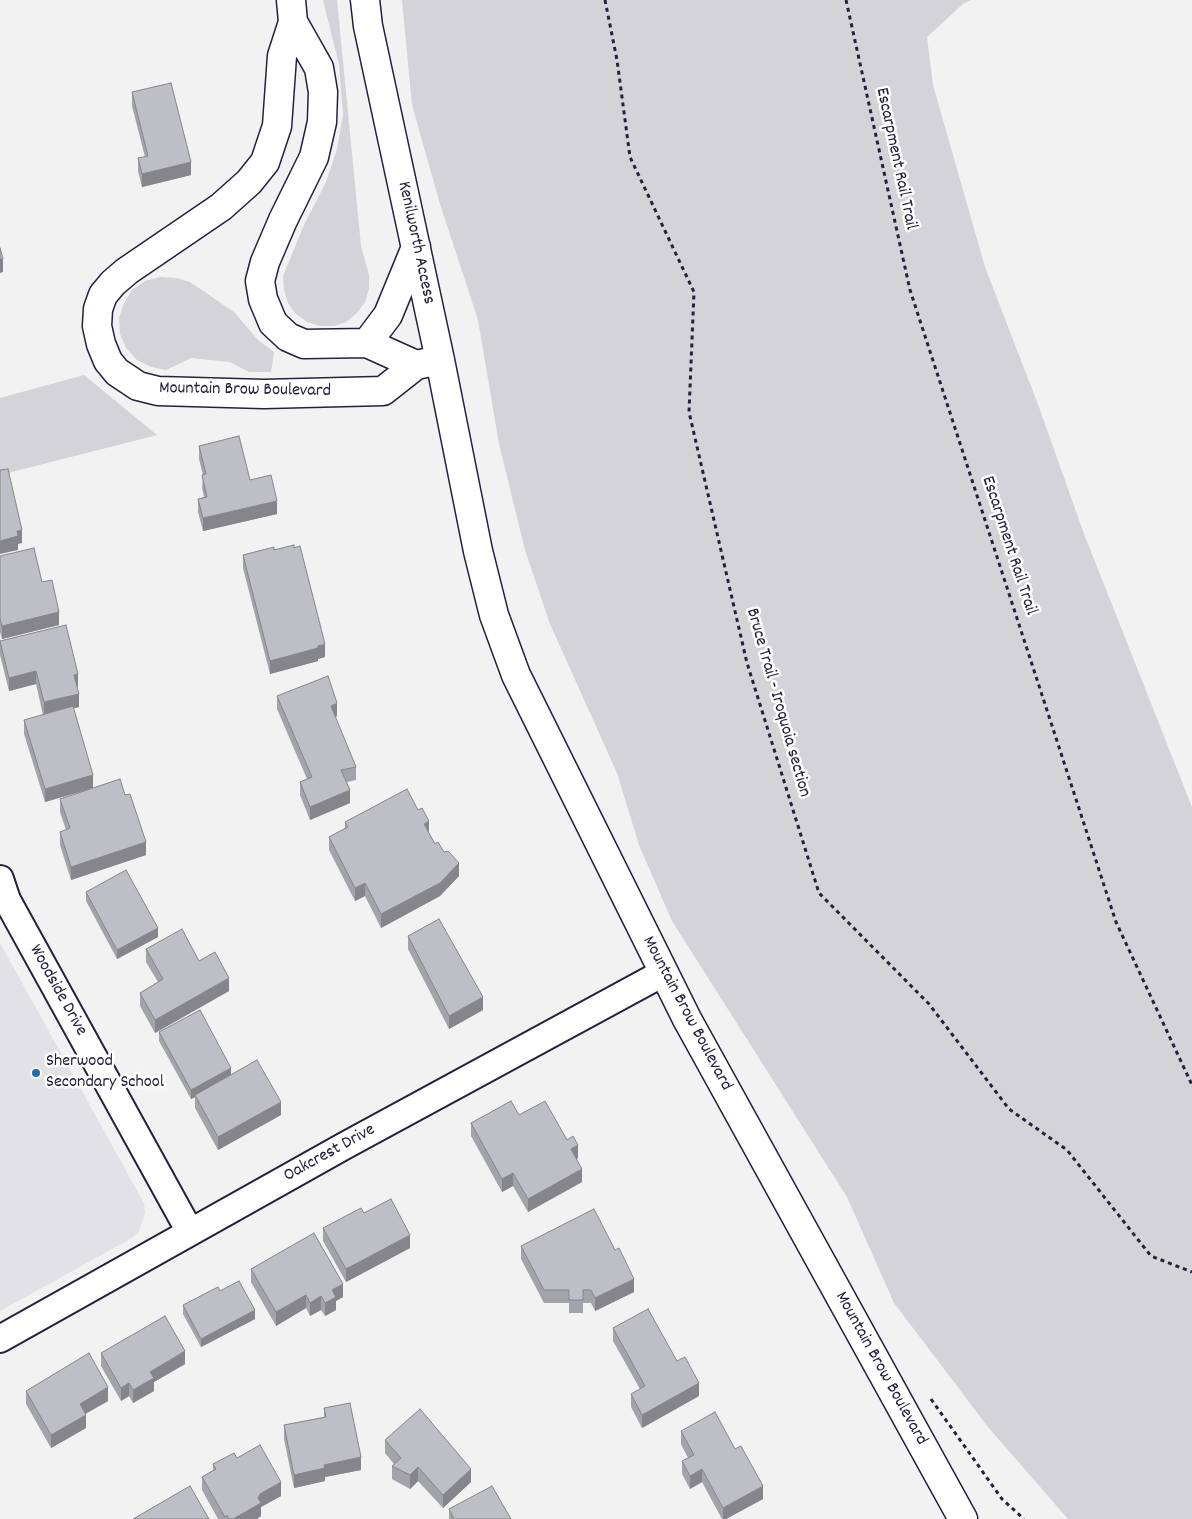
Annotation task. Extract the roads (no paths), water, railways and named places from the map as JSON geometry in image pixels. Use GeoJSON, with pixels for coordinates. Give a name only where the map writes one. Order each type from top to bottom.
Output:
{"type":"FeatureCollection","features":[{"type":"Feature","properties":{"kind":"main road","name":"Kenilworth Access"},"geometry":{"type":"LineString","coordinates":[[365,0],[368,26],[416,247],[428,363],[464,486]]}},
{"type":"Feature","properties":{"kind":"main road","name":"Mountain Brow Boulevard"},"geometry":{"type":"LineString","coordinates":[[292,11],[319,68],[323,92],[322,122],[314,157],[282,220],[265,262],[260,281],[263,299],[273,323],[288,337],[304,344],[366,342],[428,363]]}},
{"type":"Feature","properties":{"kind":"main road","name":"Mountain Brow Boulevard"},"geometry":{"type":"LineString","coordinates":[[292,11],[282,56],[277,126],[265,162],[249,182],[221,207],[127,271],[113,283],[103,295],[98,309],[97,326],[101,344],[108,361],[117,372],[138,386],[158,391],[264,394],[383,392],[428,363]]}},
{"type":"Feature","properties":{"kind":"main road"},"geometry":{"type":"LineString","coordinates":[[366,342],[388,314],[416,247]]}},
{"type":"Feature","properties":{"kind":"main road","name":"Mountain Brow Boulevard"},"geometry":{"type":"LineString","coordinates":[[464,486],[494,615],[516,675],[663,973],[760,1153],[963,1519]]}},
{"type":"Feature","properties":{"kind":"street","name":"Woodside Drive"},"geometry":{"type":"LineString","coordinates":[[0,879],[6,900],[190,1232]]}},
{"type":"Feature","properties":{"kind":"street","name":"Oakcrest Drive"},"geometry":{"type":"LineString","coordinates":[[0,1339],[346,1145],[663,973]]}},
{"type":"Feature","properties":{"kind":"place","name":"Sherwood Secondary School"},"geometry":{"type":"Point","coordinates":[36,1073]}}]}
